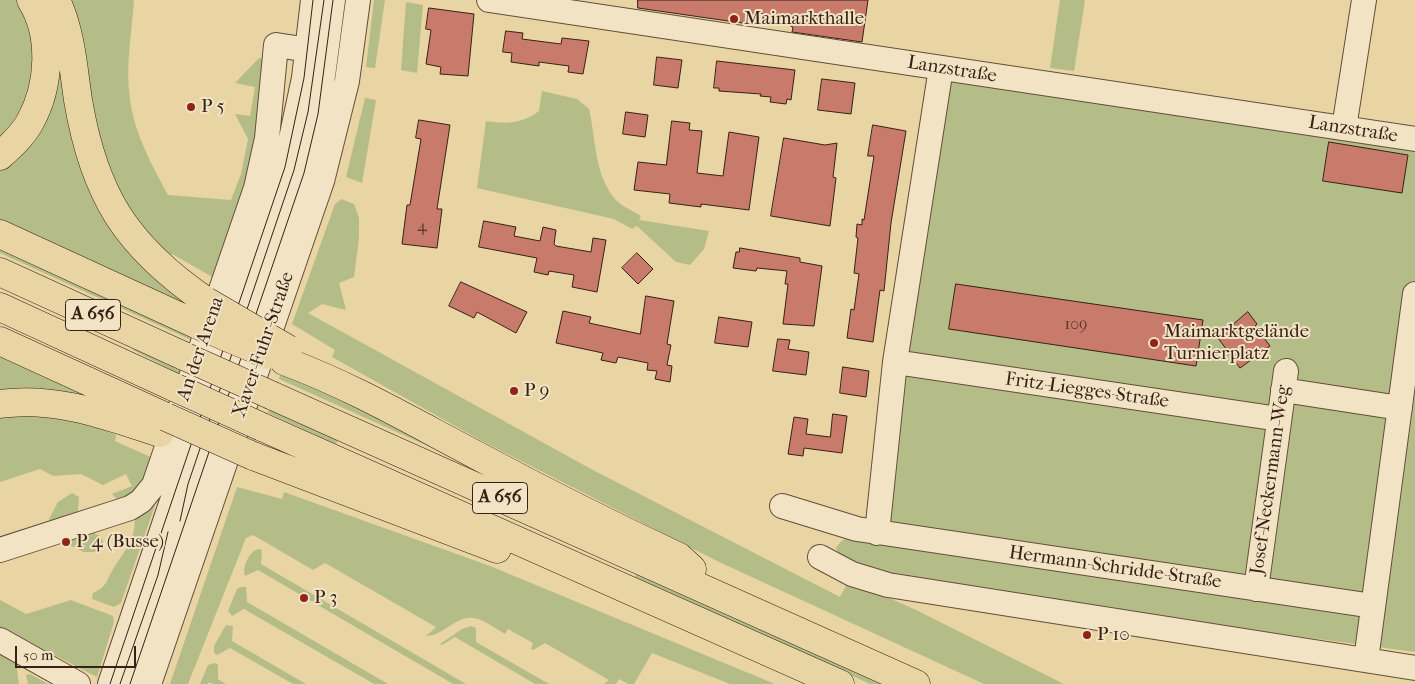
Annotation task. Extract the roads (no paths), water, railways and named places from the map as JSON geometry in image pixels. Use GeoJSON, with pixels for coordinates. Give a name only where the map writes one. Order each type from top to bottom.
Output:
{"type":"FeatureCollection","features":[{"type":"Feature","properties":{"kind":"highway"},"geometry":{"type":"LineString","coordinates":[[0,156],[13,145],[30,122],[43,92],[47,57],[43,31],[31,0]]}},
{"type":"Feature","properties":{"kind":"highway"},"geometry":{"type":"LineString","coordinates":[[56,0],[62,13],[71,48],[86,145],[106,196],[135,241],[202,313]]}},
{"type":"Feature","properties":{"kind":"highway"},"geometry":{"type":"LineString","coordinates":[[0,234],[202,313],[286,355],[559,500],[679,557],[728,600]]}},
{"type":"Feature","properties":{"kind":"highway","name":"A 656"},"geometry":{"type":"LineString","coordinates":[[0,272],[916,684]]}},
{"type":"Feature","properties":{"kind":"highway","name":"A 656"},"geometry":{"type":"LineString","coordinates":[[0,307],[262,427],[840,684]]}},
{"type":"Feature","properties":{"kind":"highway"},"geometry":{"type":"LineString","coordinates":[[0,341],[163,425],[350,504],[388,508],[539,566],[621,585]]}},
{"type":"Feature","properties":{"kind":"highway"},"geometry":{"type":"LineString","coordinates":[[0,404],[26,402],[62,405],[163,425]]}},
{"type":"Feature","properties":{"kind":"street"},"geometry":{"type":"LineString","coordinates":[[130,684],[304,173],[318,114],[314,0]]}},
{"type":"Feature","properties":{"kind":"street"},"geometry":{"type":"LineString","coordinates":[[110,684],[285,168],[298,110],[333,0]]}},
{"type":"Feature","properties":{"kind":"street","name":"Xaver-Fuhr-Straße"},"geometry":{"type":"LineString","coordinates":[[149,684],[322,181],[336,132],[351,56],[358,0]]}},
{"type":"Feature","properties":{"kind":"street","name":"Lanzstraße"},"geometry":{"type":"LineString","coordinates":[[491,0],[1415,139]]}},
{"type":"Feature","properties":{"kind":"street"},"geometry":{"type":"LineString","coordinates":[[1344,128],[1364,0]]}},
{"type":"Feature","properties":{"kind":"street","name":"An der Arena"},"geometry":{"type":"LineString","coordinates":[[0,550],[130,508],[140,501],[154,485],[256,188],[267,138],[276,45],[317,51]]}},
{"type":"Feature","properties":{"kind":"street"},"geometry":{"type":"LineString","coordinates":[[317,51],[351,56]]}},
{"type":"Feature","properties":{"kind":"street"},"geometry":{"type":"LineString","coordinates":[[867,531],[896,362],[941,68]]}},
{"type":"Feature","properties":{"kind":"street"},"geometry":{"type":"LineString","coordinates":[[1366,660],[1415,294]]}},
{"type":"Feature","properties":{"kind":"street","name":"Fritz-Liegges-Straße"},"geometry":{"type":"LineString","coordinates":[[896,362],[1279,419]]}},
{"type":"Feature","properties":{"kind":"street","name":"Josef-Neckermann-Weg"},"geometry":{"type":"LineString","coordinates":[[1256,588],[1284,381],[1400,408]]}},
{"type":"Feature","properties":{"kind":"street","name":"Hermann-Schridde-Straße"},"geometry":{"type":"LineString","coordinates":[[782,506],[867,531],[1373,606]]}},
{"type":"Feature","properties":{"kind":"street"},"geometry":{"type":"LineString","coordinates":[[820,556],[852,574],[888,585],[1415,668]]}},
{"type":"Feature","properties":{"kind":"street"},"geometry":{"type":"LineString","coordinates":[[0,640],[76,683]]}},
{"type":"Feature","properties":{"kind":"tram line"},"geometry":{"type":"LineString","coordinates":[[110,684],[285,167],[304,78],[313,0]]}},
{"type":"Feature","properties":{"kind":"tram line"},"geometry":{"type":"LineString","coordinates":[[180,521],[188,484],[294,170],[308,112],[324,0]]}},
{"type":"Feature","properties":{"kind":"tram line"},"geometry":{"type":"LineString","coordinates":[[130,684],[304,173],[318,114],[333,0]]}},
{"type":"Feature","properties":{"kind":"tram line"},"geometry":{"type":"LineString","coordinates":[[120,684],[158,575],[168,532]]}},
{"type":"Feature","properties":{"kind":"place","name":"Maimarkthalle"},"geometry":{"type":"Point","coordinates":[734,19]}},
{"type":"Feature","properties":{"kind":"place","name":"P 5"},"geometry":{"type":"Point","coordinates":[191,107]}},
{"type":"Feature","properties":{"kind":"place","name":"Maimarktgelände Turnierplatz"},"geometry":{"type":"Point","coordinates":[1154,343]}},
{"type":"Feature","properties":{"kind":"place","name":"P 9"},"geometry":{"type":"Point","coordinates":[514,391]}},
{"type":"Feature","properties":{"kind":"place","name":"P 4 (Busse)"},"geometry":{"type":"Point","coordinates":[66,542]}},
{"type":"Feature","properties":{"kind":"place","name":"P 3"},"geometry":{"type":"Point","coordinates":[304,598]}},
{"type":"Feature","properties":{"kind":"place","name":"P 10"},"geometry":{"type":"Point","coordinates":[1087,635]}}]}
